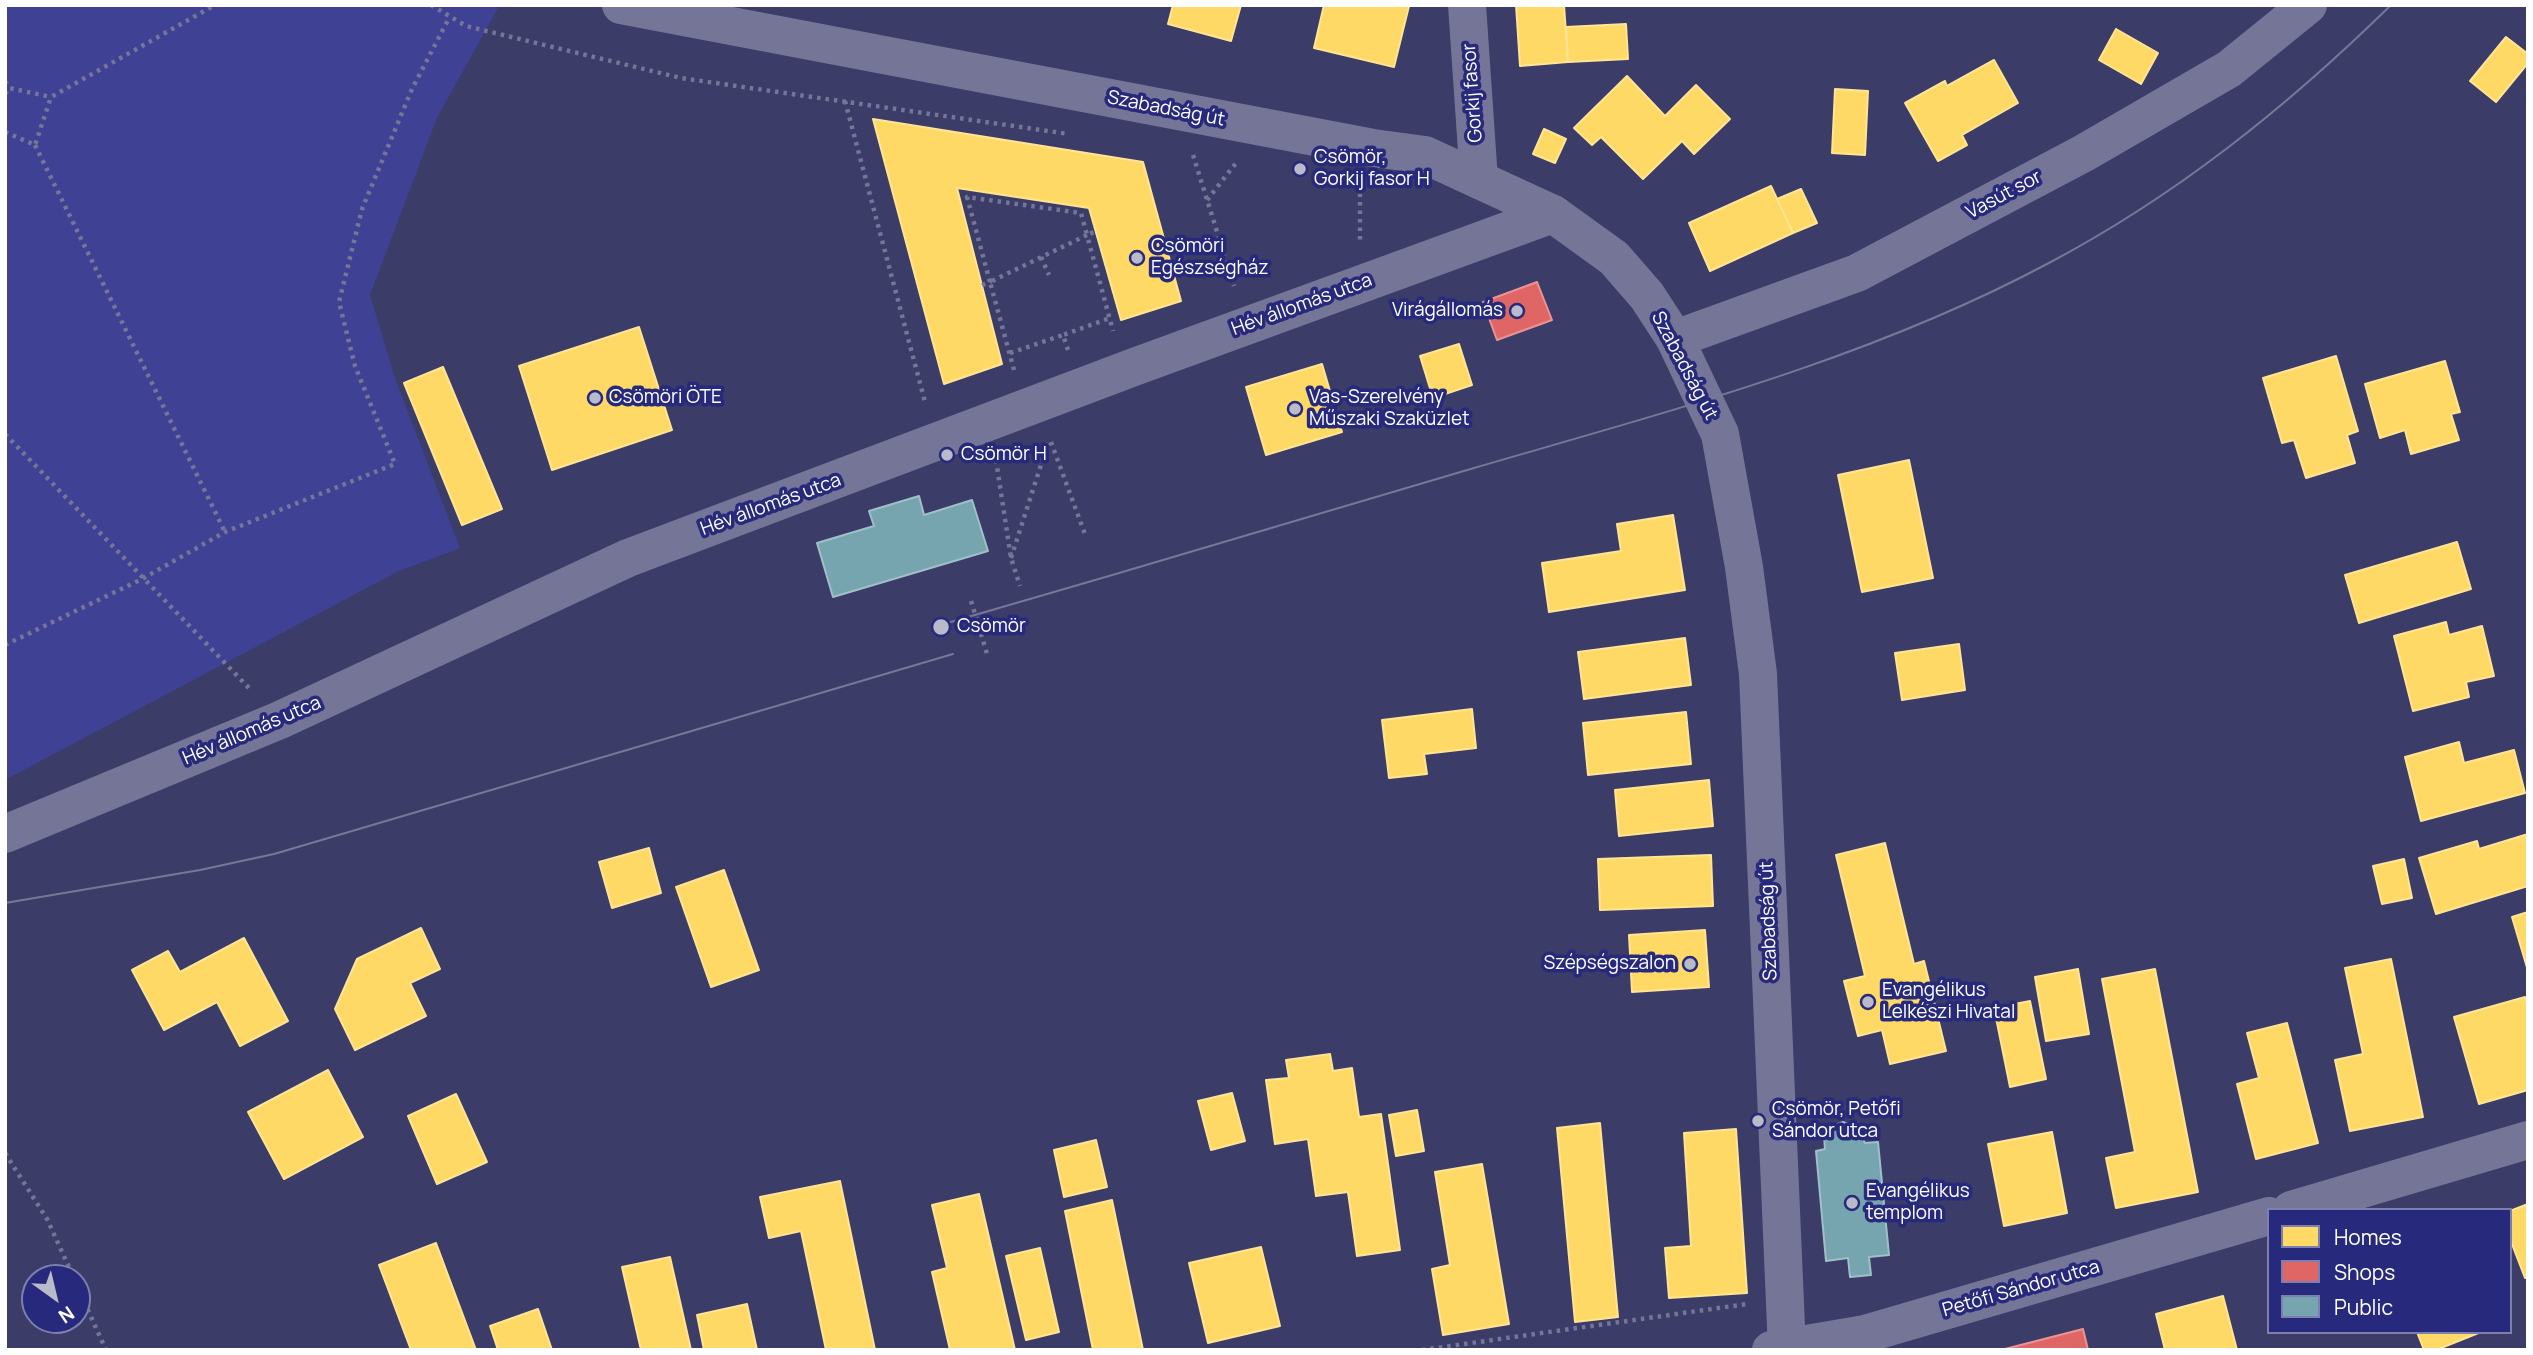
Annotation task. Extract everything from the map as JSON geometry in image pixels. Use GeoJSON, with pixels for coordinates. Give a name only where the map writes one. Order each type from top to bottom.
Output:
{"type":"FeatureCollection","features":[{"type":"Feature","properties":{"kind":"street","name":"Szabadság út"},"geometry":{"type":"LineString","coordinates":[[621,5],[1373,148],[1425,155],[1553,214],[1615,258],[1647,296],[1675,339],[1720,434],[1744,568],[1758,674],[1782,1349]]}},
{"type":"Feature","properties":{"kind":"street","name":"Gorkij fasor"},"geometry":{"type":"LineString","coordinates":[[1467,5],[1479,180]]}},
{"type":"Feature","properties":{"kind":"street","name":"Vasút sor"},"geometry":{"type":"LineString","coordinates":[[1675,339],[1857,273],[2084,153],[2229,69],[2308,5]]}},
{"type":"Feature","properties":{"kind":"street","name":"Hév állomás utca"},"geometry":{"type":"LineString","coordinates":[[5,834],[280,720],[628,558],[1134,367],[1553,214]]}},
{"type":"Feature","properties":{"kind":"street"},"geometry":{"type":"LineString","coordinates":[[2298,1208],[2528,1140]]}},
{"type":"Feature","properties":{"kind":"street","name":"Petőfi Sándor utca"},"geometry":{"type":"LineString","coordinates":[[1782,1349],[1865,1334],[2267,1217]]}},
{"type":"Feature","properties":{"kind":"path"},"geometry":{"type":"LineString","coordinates":[[5,81],[9,88],[51,97],[215,5]]}},
{"type":"Feature","properties":{"kind":"path"},"geometry":{"type":"LineString","coordinates":[[431,5],[466,26],[681,78],[1073,135]]}},
{"type":"Feature","properties":{"kind":"path"},"geometry":{"type":"LineString","coordinates":[[5,645],[142,579],[225,532],[395,464],[355,366],[339,302],[362,209],[412,89],[449,18]]}},
{"type":"Feature","properties":{"kind":"path"},"geometry":{"type":"LineString","coordinates":[[5,94],[9,88]]}},
{"type":"Feature","properties":{"kind":"path"},"geometry":{"type":"LineString","coordinates":[[35,145],[51,97]]}},
{"type":"Feature","properties":{"kind":"path"},"geometry":{"type":"LineString","coordinates":[[845,101],[936,443]]}},
{"type":"Feature","properties":{"kind":"path"},"geometry":{"type":"LineString","coordinates":[[5,132],[35,145],[225,532]]}},
{"type":"Feature","properties":{"kind":"path"},"geometry":{"type":"LineString","coordinates":[[1180,151],[1193,153],[1234,286]]}},
{"type":"Feature","properties":{"kind":"path"},"geometry":{"type":"LineString","coordinates":[[1207,200],[1239,160]]}},
{"type":"Feature","properties":{"kind":"path"},"geometry":{"type":"LineString","coordinates":[[1360,180],[1360,240]]}},
{"type":"Feature","properties":{"kind":"path"},"geometry":{"type":"LineString","coordinates":[[1014,370],[967,197],[1081,214],[1113,332]]}},
{"type":"Feature","properties":{"kind":"path"},"geometry":{"type":"LineString","coordinates":[[982,285],[1096,231]]}},
{"type":"Feature","properties":{"kind":"path"},"geometry":{"type":"LineString","coordinates":[[1041,257],[1049,275]]}},
{"type":"Feature","properties":{"kind":"path"},"geometry":{"type":"LineString","coordinates":[[1010,353],[1110,318]]}},
{"type":"Feature","properties":{"kind":"path"},"geometry":{"type":"LineString","coordinates":[[1063,335],[1068,350]]}},
{"type":"Feature","properties":{"kind":"path"},"geometry":{"type":"LineString","coordinates":[[5,434],[280,720]]}},
{"type":"Feature","properties":{"kind":"path"},"geometry":{"type":"LineString","coordinates":[[1011,558],[1049,438],[1086,537]]}},
{"type":"Feature","properties":{"kind":"path"},"geometry":{"type":"LineString","coordinates":[[996,455],[1011,558],[1020,586]]}},
{"type":"Feature","properties":{"kind":"path"},"geometry":{"type":"LineString","coordinates":[[971,601],[988,657]]}},
{"type":"Feature","properties":{"kind":"path"},"geometry":{"type":"LineString","coordinates":[[5,1153],[47,1219],[68,1264]]}},
{"type":"Feature","properties":{"kind":"path"},"geometry":{"type":"LineString","coordinates":[[1422,1350],[1751,1303]]}},
{"type":"Feature","properties":{"kind":"path"},"geometry":{"type":"LineString","coordinates":[[91,1317],[106,1350]]}},
{"type":"Feature","properties":{"kind":"shaded area"},"geometry":{"type":"Polygon","coordinates":[[[5,5],[493,5],[498,8],[437,118],[370,295],[395,378],[460,548],[397,572],[5,780],[5,5]]]}},
{"type":"Feature","properties":{"kind":"building: Homes"},"geometry":{"type":"Polygon","coordinates":[[[1173,5],[1241,5],[1231,41],[1168,24],[1173,5]]]}},
{"type":"Feature","properties":{"kind":"building: Homes"},"geometry":{"type":"Polygon","coordinates":[[[1324,5],[1409,6],[1394,67],[1314,48],[1324,5]]]}},
{"type":"Feature","properties":{"kind":"building: Homes"},"geometry":{"type":"Polygon","coordinates":[[[1516,5],[1564,5],[1568,62],[1520,66],[1516,5]]]}},
{"type":"Feature","properties":{"kind":"building: Homes"},"geometry":{"type":"Polygon","coordinates":[[[1626,24],[1628,59],[1568,62],[1566,27],[1626,24]]]}},
{"type":"Feature","properties":{"kind":"building: Homes"},"geometry":{"type":"Polygon","coordinates":[[[2116,29],[2158,53],[2141,84],[2099,60],[2116,29]]]}},
{"type":"Feature","properties":{"kind":"building: Homes"},"geometry":{"type":"Polygon","coordinates":[[[2506,37],[2528,54],[2528,63],[2496,102],[2470,81],[2506,37]]]}},
{"type":"Feature","properties":{"kind":"building: Homes"},"geometry":{"type":"Polygon","coordinates":[[[1994,60],[2018,103],[1962,135],[1967,145],[1938,161],[1905,103],[1945,81],[1947,86],[1994,60]]]}},
{"type":"Feature","properties":{"kind":"building: Homes"},"geometry":{"type":"Polygon","coordinates":[[[1627,76],[1665,116],[1696,85],[1730,119],[1694,154],[1682,141],[1643,179],[1601,137],[1592,145],[1574,128],[1627,76]]]}},
{"type":"Feature","properties":{"kind":"building: Homes"},"geometry":{"type":"Polygon","coordinates":[[[1835,89],[1868,91],[1865,155],[1832,153],[1835,89]]]}},
{"type":"Feature","properties":{"kind":"building: Homes","name":"Csömöri Egészségház"},"geometry":{"type":"Polygon","coordinates":[[[873,119],[1143,162],[1181,301],[1121,320],[1089,208],[957,188],[1002,364],[944,384],[873,119]]]}},
{"type":"Feature","properties":{"kind":"building: Homes"},"geometry":{"type":"Polygon","coordinates":[[[1544,129],[1566,139],[1555,163],[1533,154],[1544,129]]]}},
{"type":"Feature","properties":{"kind":"building: Homes"},"geometry":{"type":"Polygon","coordinates":[[[1771,186],[1793,233],[1710,271],[1689,223],[1771,186]]]}},
{"type":"Feature","properties":{"kind":"building: Homes"},"geometry":{"type":"Polygon","coordinates":[[[1801,189],[1817,223],[1793,233],[1777,199],[1801,189]]]}},
{"type":"Feature","properties":{"kind":"building: Homes","name":"Csömöri ÖTE"},"geometry":{"type":"Polygon","coordinates":[[[639,327],[672,430],[552,470],[519,366],[639,327]]]}},
{"type":"Feature","properties":{"kind":"building: Homes"},"geometry":{"type":"Polygon","coordinates":[[[1459,344],[1472,385],[1433,398],[1420,356],[1459,344]]]}},
{"type":"Feature","properties":{"kind":"building: Homes"},"geometry":{"type":"Polygon","coordinates":[[[2336,356],[2358,431],[2347,435],[2355,463],[2306,478],[2294,440],[2282,443],[2263,378],[2336,356]]]}},
{"type":"Feature","properties":{"kind":"building: Homes"},"geometry":{"type":"Polygon","coordinates":[[[2445,361],[2460,412],[2451,414],[2459,440],[2411,454],[2405,430],[2380,438],[2365,384],[2445,361]]]}},
{"type":"Feature","properties":{"kind":"building: Homes"},"geometry":{"type":"Polygon","coordinates":[[[1322,364],[1342,432],[1266,455],[1246,387],[1322,364]]]}},
{"type":"Feature","properties":{"kind":"building: Homes"},"geometry":{"type":"Polygon","coordinates":[[[443,367],[502,509],[462,525],[404,383],[443,367]]]}},
{"type":"Feature","properties":{"kind":"building: Homes"},"geometry":{"type":"Polygon","coordinates":[[[1909,460],[1933,578],[1862,592],[1838,475],[1909,460]]]}},
{"type":"Feature","properties":{"kind":"building: Homes"},"geometry":{"type":"Polygon","coordinates":[[[1673,515],[1685,590],[1549,612],[1542,563],[1621,551],[1617,524],[1673,515]]]}},
{"type":"Feature","properties":{"kind":"building: Homes"},"geometry":{"type":"Polygon","coordinates":[[[2457,542],[2471,589],[2359,623],[2345,575],[2457,542]]]}},
{"type":"Feature","properties":{"kind":"building: Homes"},"geometry":{"type":"Polygon","coordinates":[[[2446,622],[2449,635],[2482,626],[2494,676],[2466,682],[2469,697],[2413,711],[2394,636],[2446,622]]]}},
{"type":"Feature","properties":{"kind":"building: Homes"},"geometry":{"type":"Polygon","coordinates":[[[1685,638],[1691,685],[1584,699],[1578,652],[1685,638]]]}},
{"type":"Feature","properties":{"kind":"building: Homes"},"geometry":{"type":"Polygon","coordinates":[[[1959,644],[1965,690],[1902,700],[1895,653],[1959,644]]]}},
{"type":"Feature","properties":{"kind":"building: Homes"},"geometry":{"type":"Polygon","coordinates":[[[1472,709],[1476,748],[1424,754],[1427,774],[1389,778],[1382,720],[1472,709]]]}},
{"type":"Feature","properties":{"kind":"building: Homes"},"geometry":{"type":"Polygon","coordinates":[[[1686,712],[1691,764],[1588,775],[1583,723],[1686,712]]]}},
{"type":"Feature","properties":{"kind":"building: Homes"},"geometry":{"type":"Polygon","coordinates":[[[2459,742],[2464,763],[2514,750],[2525,793],[2421,821],[2405,757],[2459,742]]]}},
{"type":"Feature","properties":{"kind":"building: Homes"},"geometry":{"type":"Polygon","coordinates":[[[1709,780],[1713,826],[1619,836],[1615,790],[1709,780]]]}},
{"type":"Feature","properties":{"kind":"building: Homes"},"geometry":{"type":"Polygon","coordinates":[[[2528,834],[2528,886],[2436,914],[2419,858],[2477,841],[2479,849],[2528,834]]]}},
{"type":"Feature","properties":{"kind":"building: Homes"},"geometry":{"type":"Polygon","coordinates":[[[1885,843],[1914,964],[1924,961],[1946,1051],[1890,1064],[1882,1030],[1858,1036],[1844,981],[1865,976],[1836,855],[1885,843]]]}},
{"type":"Feature","properties":{"kind":"building: Homes"},"geometry":{"type":"Polygon","coordinates":[[[649,848],[661,893],[612,908],[599,862],[649,848]]]}},
{"type":"Feature","properties":{"kind":"building: Homes"},"geometry":{"type":"Polygon","coordinates":[[[1711,855],[1713,906],[1600,910],[1598,859],[1711,855]]]}},
{"type":"Feature","properties":{"kind":"building: Homes"},"geometry":{"type":"Polygon","coordinates":[[[2404,859],[2412,898],[2382,904],[2373,866],[2404,859]]]}},
{"type":"Feature","properties":{"kind":"building: Homes"},"geometry":{"type":"Polygon","coordinates":[[[724,870],[759,970],[711,987],[676,887],[724,870]]]}},
{"type":"Feature","properties":{"kind":"building: Homes"},"geometry":{"type":"Polygon","coordinates":[[[2528,912],[2528,971],[2512,917],[2528,912]]]}},
{"type":"Feature","properties":{"kind":"building: Homes"},"geometry":{"type":"Polygon","coordinates":[[[421,928],[440,969],[410,983],[426,1016],[355,1050],[335,1009],[357,959],[421,928]]]}},
{"type":"Feature","properties":{"kind":"building: Homes"},"geometry":{"type":"Polygon","coordinates":[[[1705,930],[1709,987],[1632,992],[1629,935],[1705,930]]]}},
{"type":"Feature","properties":{"kind":"building: Homes"},"geometry":{"type":"Polygon","coordinates":[[[244,938],[288,1021],[240,1046],[217,1002],[164,1030],[132,970],[168,951],[180,972],[244,938]]]}},
{"type":"Feature","properties":{"kind":"building: Homes"},"geometry":{"type":"Polygon","coordinates":[[[2391,959],[2423,1117],[2350,1131],[2335,1060],[2363,1054],[2345,968],[2391,959]]]}},
{"type":"Feature","properties":{"kind":"building: Homes"},"geometry":{"type":"Polygon","coordinates":[[[2078,969],[2089,1034],[2046,1041],[2035,977],[2078,969]]]}},
{"type":"Feature","properties":{"kind":"building: Homes"},"geometry":{"type":"Polygon","coordinates":[[[2155,969],[2198,1192],[2116,1208],[2106,1158],[2135,1152],[2102,979],[2155,969]]]}},
{"type":"Feature","properties":{"kind":"building: Homes"},"geometry":{"type":"Polygon","coordinates":[[[2525,997],[2528,1007],[2528,1090],[2479,1104],[2454,1017],[2525,997]]]}},
{"type":"Feature","properties":{"kind":"building: Homes"},"geometry":{"type":"Polygon","coordinates":[[[2030,1001],[2046,1079],[2010,1087],[1994,1008],[2030,1001]]]}},
{"type":"Feature","properties":{"kind":"building: Homes"},"geometry":{"type":"Polygon","coordinates":[[[2287,1023],[2318,1143],[2256,1159],[2237,1084],[2259,1078],[2247,1033],[2287,1023]]]}},
{"type":"Feature","properties":{"kind":"building: Homes"},"geometry":{"type":"Polygon","coordinates":[[[1330,1054],[1333,1071],[1352,1068],[1359,1117],[1381,1114],[1400,1250],[1357,1256],[1348,1192],[1316,1196],[1308,1139],[1275,1144],[1266,1080],[1289,1078],[1286,1060],[1330,1054]]]}},
{"type":"Feature","properties":{"kind":"building: Homes"},"geometry":{"type":"Polygon","coordinates":[[[328,1070],[363,1137],[284,1179],[248,1112],[328,1070]]]}},
{"type":"Feature","properties":{"kind":"building: Homes"},"geometry":{"type":"Polygon","coordinates":[[[1232,1093],[1245,1141],[1211,1150],[1198,1101],[1232,1093]]]}},
{"type":"Feature","properties":{"kind":"building: Homes"},"geometry":{"type":"Polygon","coordinates":[[[456,1094],[487,1162],[437,1184],[408,1116],[456,1094]]]}},
{"type":"Feature","properties":{"kind":"building: Homes"},"geometry":{"type":"Polygon","coordinates":[[[1417,1110],[1424,1151],[1396,1156],[1389,1115],[1417,1110]]]}},
{"type":"Feature","properties":{"kind":"building: Homes"},"geometry":{"type":"Polygon","coordinates":[[[1600,1123],[1618,1317],[1575,1322],[1557,1128],[1600,1123]]]}},
{"type":"Feature","properties":{"kind":"building: Homes"},"geometry":{"type":"Polygon","coordinates":[[[1736,1129],[1747,1293],[1669,1298],[1665,1248],[1691,1246],[1684,1133],[1736,1129]]]}},
{"type":"Feature","properties":{"kind":"building: Homes"},"geometry":{"type":"Polygon","coordinates":[[[2052,1132],[2067,1213],[2004,1226],[1988,1144],[2052,1132]]]}},
{"type":"Feature","properties":{"kind":"building: Homes"},"geometry":{"type":"Polygon","coordinates":[[[1096,1140],[1107,1187],[1064,1197],[1054,1150],[1096,1140]]]}},
{"type":"Feature","properties":{"kind":"building: Homes"},"geometry":{"type":"Polygon","coordinates":[[[1482,1164],[1509,1324],[1443,1335],[1432,1269],[1450,1265],[1435,1172],[1482,1164]]]}},
{"type":"Feature","properties":{"kind":"building: Homes"},"geometry":{"type":"Polygon","coordinates":[[[840,1181],[875,1350],[826,1350],[801,1231],[769,1238],[760,1197],[840,1181]]]}},
{"type":"Feature","properties":{"kind":"building: Homes"},"geometry":{"type":"Polygon","coordinates":[[[979,1194],[1015,1350],[950,1350],[932,1272],[947,1268],[932,1205],[979,1194]]]}},
{"type":"Feature","properties":{"kind":"building: Homes"},"geometry":{"type":"Polygon","coordinates":[[[1112,1200],[1143,1350],[1093,1350],[1065,1211],[1112,1200]]]}},
{"type":"Feature","properties":{"kind":"building: Homes"},"geometry":{"type":"Polygon","coordinates":[[[2528,1204],[2528,1277],[2525,1278],[2512,1244],[2512,1210],[2528,1204]]]}},
{"type":"Feature","properties":{"kind":"building: Homes"},"geometry":{"type":"Polygon","coordinates":[[[436,1243],[476,1350],[411,1350],[379,1265],[436,1243]]]}},
{"type":"Feature","properties":{"kind":"building: Homes"},"geometry":{"type":"Polygon","coordinates":[[[1261,1247],[1280,1326],[1208,1343],[1189,1263],[1261,1247]]]}},
{"type":"Feature","properties":{"kind":"building: Homes"},"geometry":{"type":"Polygon","coordinates":[[[1040,1248],[1059,1332],[1026,1340],[1006,1256],[1040,1248]]]}},
{"type":"Feature","properties":{"kind":"building: Homes"},"geometry":{"type":"Polygon","coordinates":[[[670,1257],[691,1350],[641,1350],[622,1267],[670,1257]]]}},
{"type":"Feature","properties":{"kind":"building: Homes"},"geometry":{"type":"Polygon","coordinates":[[[2223,1296],[2237,1350],[2165,1350],[2156,1314],[2223,1296]]]}},
{"type":"Feature","properties":{"kind":"building: Homes"},"geometry":{"type":"Polygon","coordinates":[[[747,1304],[757,1350],[704,1350],[697,1315],[747,1304]]]}},
{"type":"Feature","properties":{"kind":"building: Homes"},"geometry":{"type":"Polygon","coordinates":[[[538,1309],[552,1350],[498,1350],[490,1326],[538,1309]]]}},
{"type":"Feature","properties":{"kind":"building: Homes"},"geometry":{"type":"Polygon","coordinates":[[[2418,1334],[2476,1334],[2436,1350],[2424,1350],[2418,1334]]]}},
{"type":"Feature","properties":{"kind":"building: Shops","name":"Virágállomás"},"geometry":{"type":"Polygon","coordinates":[[[1537,282],[1552,320],[1497,340],[1483,302],[1537,282]]]}},
{"type":"Feature","properties":{"kind":"building: Shops"},"geometry":{"type":"Polygon","coordinates":[[[2083,1329],[2088,1350],[2001,1350],[2083,1329]]]}},
{"type":"Feature","properties":{"kind":"building: Public"},"geometry":{"type":"Polygon","coordinates":[[[919,496],[924,515],[972,500],[988,551],[833,597],[817,543],[874,526],[869,511],[919,496]]]}},
{"type":"Feature","properties":{"kind":"building: Public","name":"Evangélikus templom"},"geometry":{"type":"Polygon","coordinates":[[[1843,1122],[1858,1128],[1865,1143],[1878,1142],[1889,1255],[1869,1257],[1871,1275],[1850,1277],[1848,1258],[1826,1261],[1816,1151],[1825,1149],[1824,1137],[1832,1126],[1843,1122]]]}},
{"type":"Feature","properties":{"kind":"tram line"},"geometry":{"type":"LineString","coordinates":[[944,624],[1694,404],[1838,356],[1909,328],[1979,298],[2047,264],[2141,209],[2270,114],[2352,43],[2391,5]]}},
{"type":"Feature","properties":{"kind":"tram line"},"geometry":{"type":"LineString","coordinates":[[5,903],[200,870],[274,854],[953,654]]}},
{"type":"Feature","properties":{"kind":"place","name":"Csömör, Gorkij fasor H"},"geometry":{"type":"Point","coordinates":[1300,169]}},
{"type":"Feature","properties":{"kind":"place","name":"Csömöri Egészségház"},"geometry":{"type":"Point","coordinates":[1137,258]}},
{"type":"Feature","properties":{"kind":"place","name":"Virágállomás"},"geometry":{"type":"Point","coordinates":[1517,311]}},
{"type":"Feature","properties":{"kind":"place","name":"Csömöri ÖTE"},"geometry":{"type":"Point","coordinates":[595,398]}},
{"type":"Feature","properties":{"kind":"place","name":"Vas-Szerelvény Műszaki Szaküzlet"},"geometry":{"type":"Point","coordinates":[1295,409]}},
{"type":"Feature","properties":{"kind":"place","name":"Csömör H"},"geometry":{"type":"Point","coordinates":[947,455]}},
{"type":"Feature","properties":{"kind":"place","name":"Csömör"},"geometry":{"type":"Point","coordinates":[941,627]}},
{"type":"Feature","properties":{"kind":"place","name":"Szépségszalon"},"geometry":{"type":"Point","coordinates":[1690,964]}},
{"type":"Feature","properties":{"kind":"place","name":"Evangélikus Lelkészi Hivatal"},"geometry":{"type":"Point","coordinates":[1868,1002]}},
{"type":"Feature","properties":{"kind":"place","name":"Csömör, Petőfi Sándor utca"},"geometry":{"type":"Point","coordinates":[1758,1121]}},
{"type":"Feature","properties":{"kind":"place","name":"Evangélikus templom"},"geometry":{"type":"Point","coordinates":[1852,1203]}}]}
